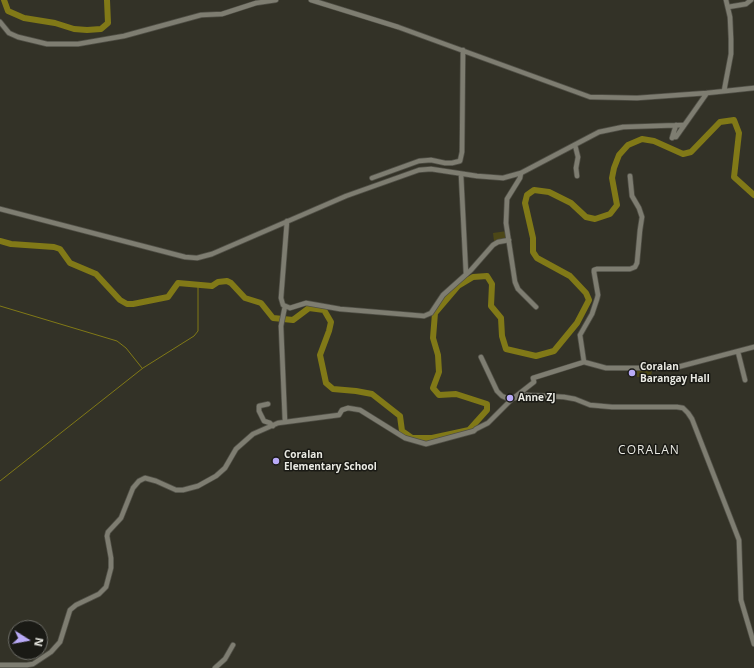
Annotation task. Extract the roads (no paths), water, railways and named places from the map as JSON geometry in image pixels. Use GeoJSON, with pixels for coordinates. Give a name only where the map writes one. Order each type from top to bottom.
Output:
{"type":"FeatureCollection","features":[{"type":"Feature","properties":{"kind":"street"},"geometry":{"type":"LineString","coordinates":[[0,22],[9,33],[18,37],[47,44],[78,44],[124,36],[201,15],[222,14],[256,3],[276,0]]}},
{"type":"Feature","properties":{"kind":"street"},"geometry":{"type":"LineString","coordinates":[[311,0],[463,50],[590,97],[638,98],[754,88]]}},
{"type":"Feature","properties":{"kind":"street"},"geometry":{"type":"LineString","coordinates":[[724,91],[731,54],[731,39],[726,0]]}},
{"type":"Feature","properties":{"kind":"street"},"geometry":{"type":"LineString","coordinates":[[728,7],[746,4],[751,0]]}},
{"type":"Feature","properties":{"kind":"street"},"geometry":{"type":"LineString","coordinates":[[372,178],[419,161],[431,160],[446,163],[457,163],[461,158],[463,50]]}},
{"type":"Feature","properties":{"kind":"street"},"geometry":{"type":"LineString","coordinates":[[676,126],[672,138],[676,137],[707,93]]}},
{"type":"Feature","properties":{"kind":"street"},"geometry":{"type":"LineString","coordinates":[[0,209],[190,258],[197,258],[212,254],[346,196],[415,171],[425,169],[497,179],[521,173],[599,132],[612,129],[683,125]]}},
{"type":"Feature","properties":{"kind":"street"},"geometry":{"type":"LineString","coordinates":[[575,145],[578,157],[576,168],[577,176]]}},
{"type":"Feature","properties":{"kind":"street"},"geometry":{"type":"LineString","coordinates":[[444,171],[446,163]]}},
{"type":"Feature","properties":{"kind":"street"},"geometry":{"type":"LineString","coordinates":[[521,173],[520,178],[506,201],[506,223],[516,285],[536,307]]}},
{"type":"Feature","properties":{"kind":"street"},"geometry":{"type":"LineString","coordinates":[[461,174],[466,274]]}},
{"type":"Feature","properties":{"kind":"street"},"geometry":{"type":"LineString","coordinates":[[584,362],[580,335],[592,314],[598,295],[594,270],[630,269],[635,267],[637,263],[642,217],[632,196],[630,176]]}},
{"type":"Feature","properties":{"kind":"street"},"geometry":{"type":"LineString","coordinates":[[285,422],[281,324],[285,306],[281,298],[287,221]]}},
{"type":"Feature","properties":{"kind":"street"},"geometry":{"type":"LineString","coordinates":[[285,306],[293,308],[306,303],[330,308],[424,316],[431,312],[445,292],[466,274],[493,245],[498,242],[509,240]]}},
{"type":"Feature","properties":{"kind":"street"},"geometry":{"type":"LineString","coordinates":[[0,665],[33,664],[51,652],[60,642],[70,610],[76,605],[99,594],[106,587],[111,568],[111,558],[107,536],[108,532],[121,518],[131,492],[140,481],[145,478],[151,479],[176,490],[183,490],[198,486],[216,476],[225,468],[236,449],[254,434],[285,422],[339,415],[342,410],[348,408],[360,410],[405,438],[426,444],[474,431],[488,424],[512,399],[534,382],[533,378],[584,362],[606,368],[667,368],[681,366],[754,347]]}},
{"type":"Feature","properties":{"kind":"street"},"geometry":{"type":"LineString","coordinates":[[738,352],[745,380]]}},
{"type":"Feature","properties":{"kind":"street"},"geometry":{"type":"LineString","coordinates":[[481,358],[497,390],[502,396],[512,399],[527,395],[564,397],[575,398],[590,405],[612,407],[677,407],[683,408],[688,413],[692,418],[739,540],[741,600],[754,644]]}},
{"type":"Feature","properties":{"kind":"street"},"geometry":{"type":"LineString","coordinates":[[268,404],[259,406],[259,411],[264,421],[273,426]]}},
{"type":"Feature","properties":{"kind":"street"},"geometry":{"type":"LineString","coordinates":[[215,668],[225,659],[233,645]]}},
{"type":"Feature","properties":{"kind":"waterway"},"geometry":{"type":"LineString","coordinates":[[4,0],[8,11],[24,18],[55,23],[74,29],[87,30],[101,29],[108,23],[107,0]]}},
{"type":"Feature","properties":{"kind":"waterway"},"geometry":{"type":"LineString","coordinates":[[0,241],[11,244],[54,247],[60,249],[70,263],[96,274],[120,300],[127,304],[168,297],[178,283],[212,286],[218,282],[227,281],[231,283],[245,298],[261,303],[273,318],[293,320],[309,308],[324,310],[331,322],[320,355],[326,383],[333,389],[372,394],[400,416],[402,431],[412,438],[432,438],[469,430],[487,410],[487,404],[456,394],[439,395],[433,388],[439,372],[438,355],[433,338],[435,313],[458,286],[473,277],[487,276],[492,284],[491,306],[501,318],[502,336],[506,349],[536,356],[554,351],[577,323],[589,300],[586,293],[570,276],[537,258],[533,252],[533,238],[525,203],[527,195],[534,190],[549,192],[571,203],[586,217],[595,219],[610,214],[617,205],[612,178],[614,168],[619,155],[628,145],[642,139],[654,141],[683,154],[691,152],[720,122],[734,120],[739,133],[734,177],[754,195]]}},
{"type":"Feature","properties":{"kind":"waterway"},"geometry":{"type":"LineString","coordinates":[[0,481],[143,368],[194,336],[198,331],[198,285]]}},
{"type":"Feature","properties":{"kind":"waterway"},"geometry":{"type":"LineString","coordinates":[[0,306],[117,341],[126,348],[142,368]]}},
{"type":"Feature","properties":{"kind":"place","name":"Coralan Barangay Hall"},"geometry":{"type":"Point","coordinates":[632,373]}},
{"type":"Feature","properties":{"kind":"place","name":"Anne ZJ"},"geometry":{"type":"Point","coordinates":[510,398]}},
{"type":"Feature","properties":{"kind":"place","name":"Coralan Elementary School"},"geometry":{"type":"Point","coordinates":[276,461]}},
{"type":"Feature","properties":{"kind":"district","name":"CORALAN"},"geometry":{"type":"Point","coordinates":[649,451]}}]}
